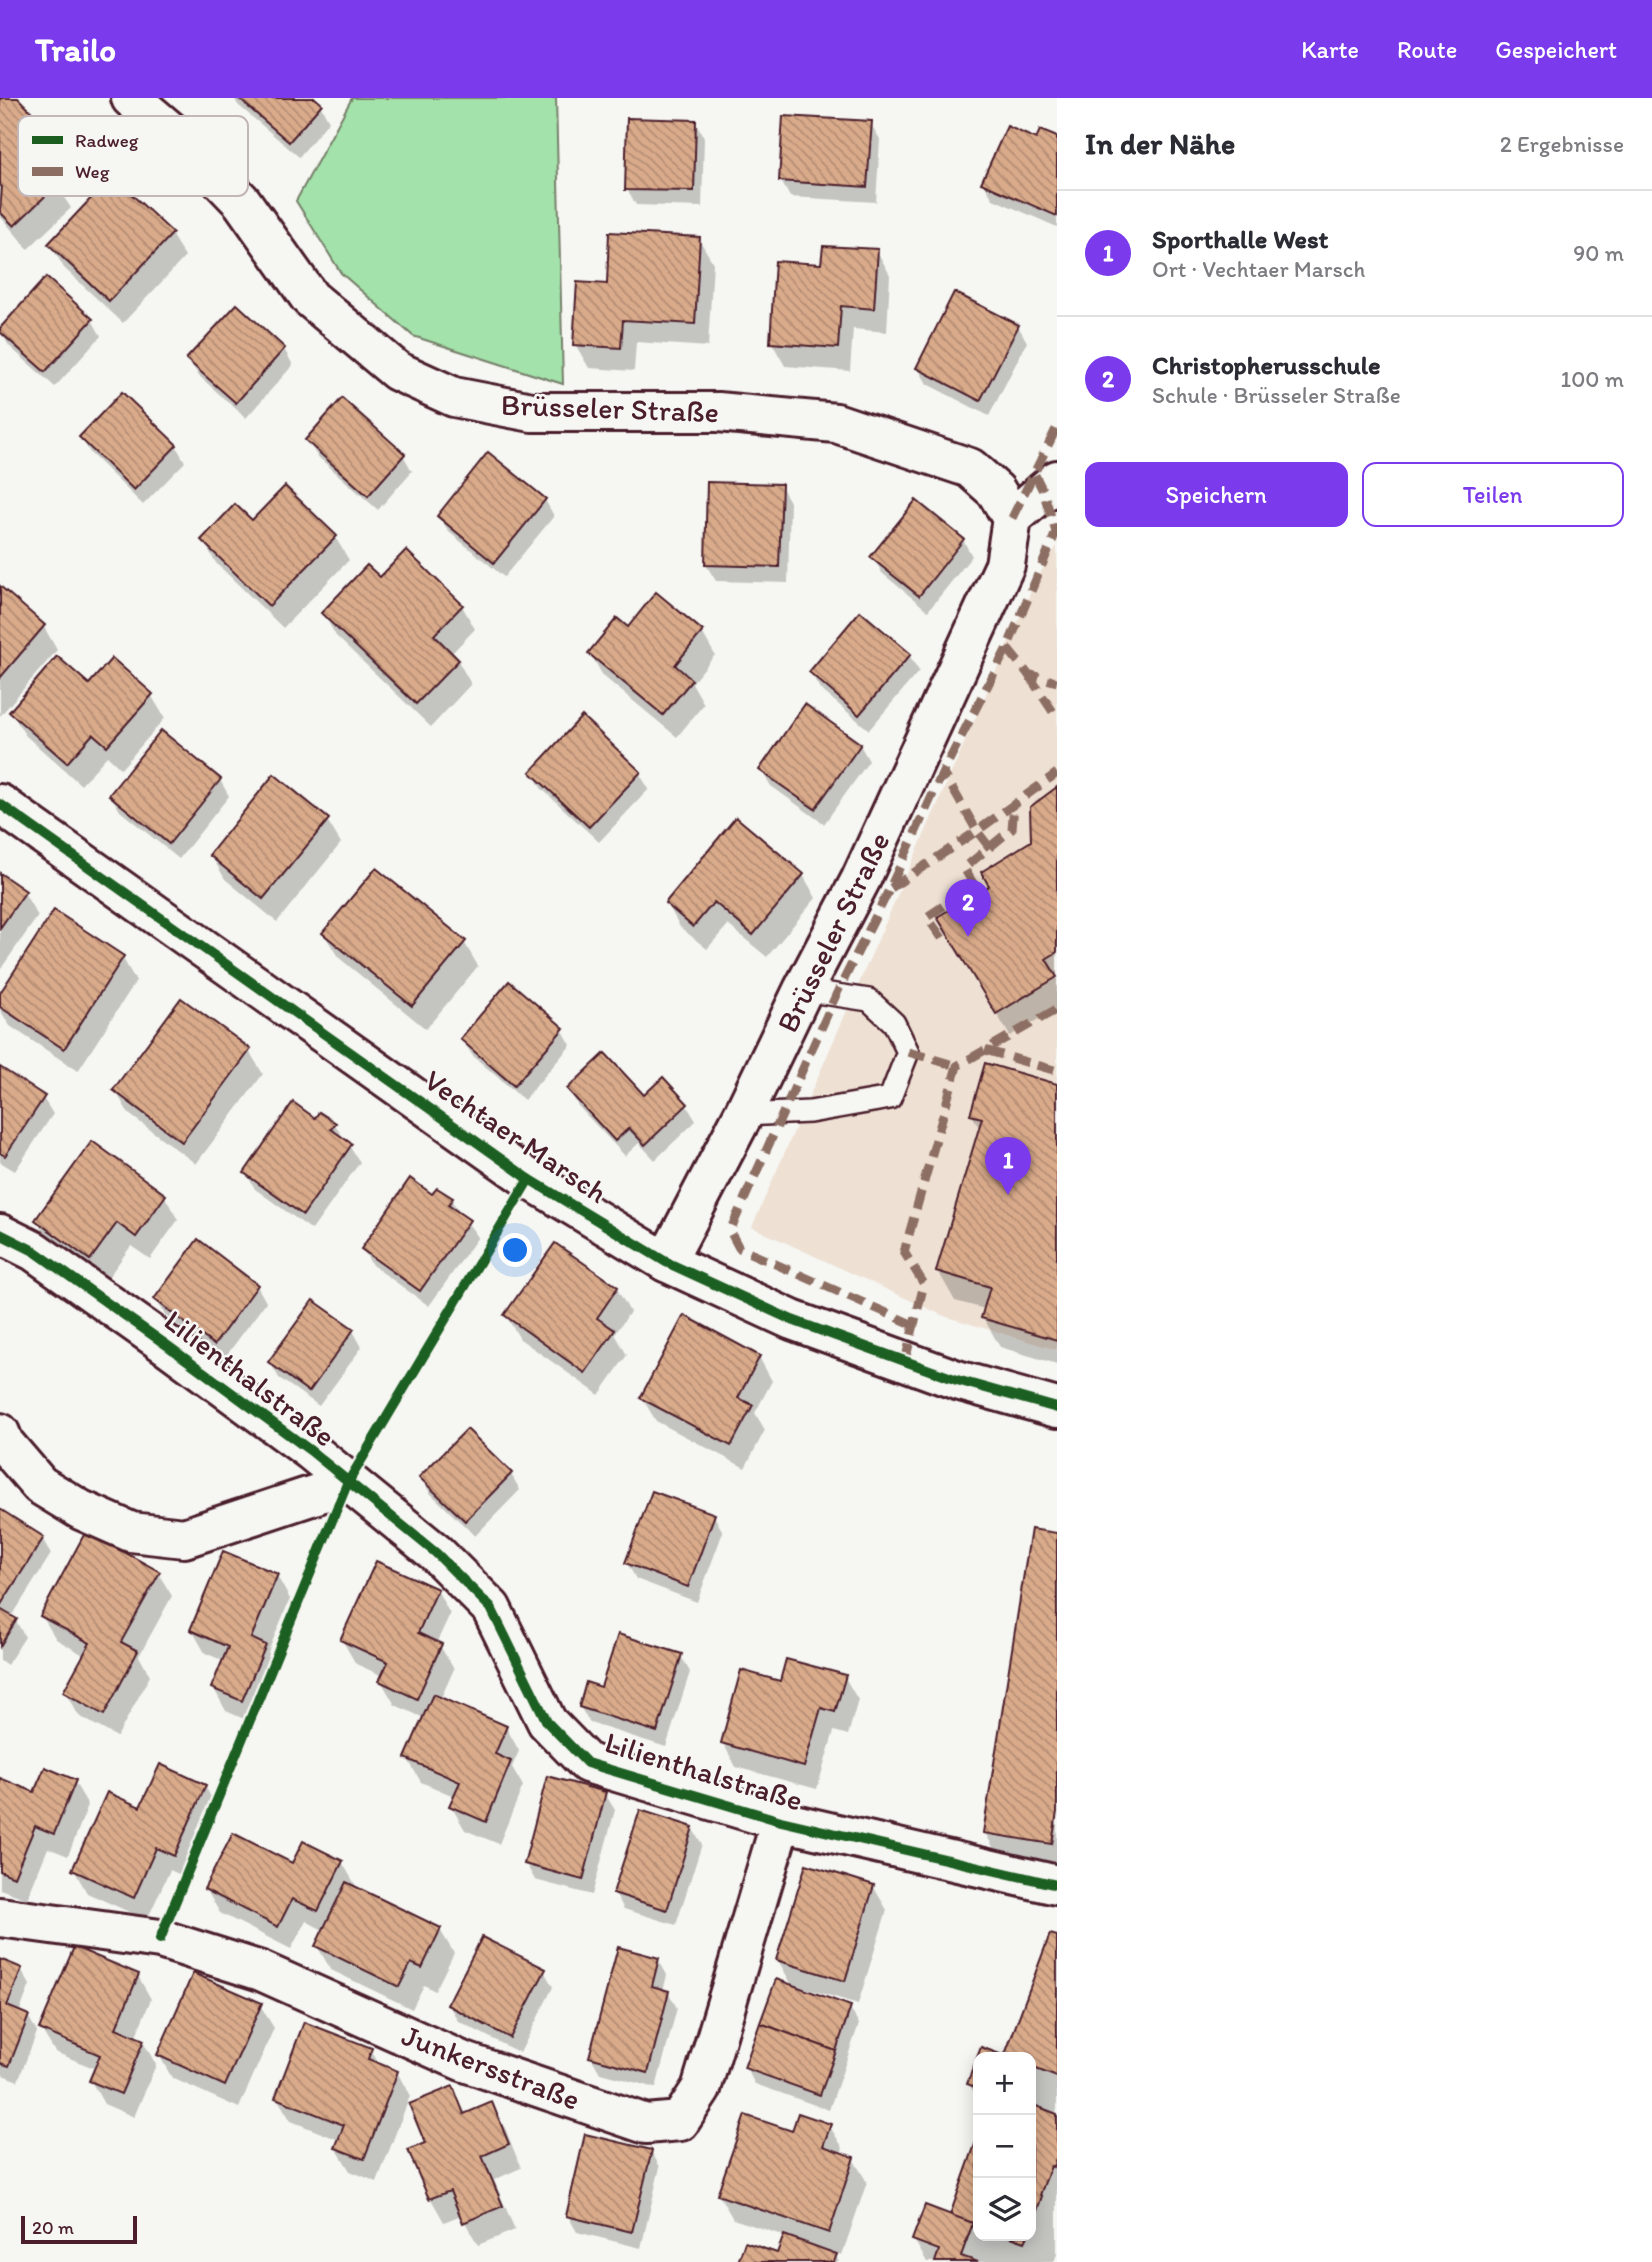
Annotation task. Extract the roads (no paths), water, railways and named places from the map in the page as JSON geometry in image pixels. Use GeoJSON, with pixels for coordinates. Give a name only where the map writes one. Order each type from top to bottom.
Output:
{"type":"FeatureCollection","features":[{"type":"Feature","properties":{"kind":"street","name":"Brüsseler Straße"},"geometry":{"type":"LineString","coordinates":[[131,98],[152,116]]}},
{"type":"Feature","properties":{"kind":"street","name":"Brüsseler Straße"},"geometry":{"type":"LineString","coordinates":[[236,196],[310,298],[397,372],[454,397],[532,412],[718,412],[836,423],[970,468],[996,491],[1012,519],[1005,565],[861,879],[666,1262]]}},
{"type":"Feature","properties":{"kind":"street"},"geometry":{"type":"LineString","coordinates":[[1012,519],[1057,480]]}},
{"type":"Feature","properties":{"kind":"street","name":"Vechtaer Marsch"},"geometry":{"type":"LineString","coordinates":[[0,804],[529,1179],[666,1262],[792,1320],[957,1381],[1057,1408]]}},
{"type":"Feature","properties":{"kind":"street","name":"Lilienthalstraße"},"geometry":{"type":"LineString","coordinates":[[0,1234],[34,1251],[168,1346],[310,1451],[436,1553],[491,1608],[547,1722],[587,1763],[781,1821],[1057,1885]]}},
{"type":"Feature","properties":{"kind":"street","name":"Lilienthalstraße"},"geometry":{"type":"LineString","coordinates":[[0,1433],[4,1443],[40,1485],[80,1510],[131,1532],[184,1538],[347,1483]]}},
{"type":"Feature","properties":{"kind":"street","name":"Junkersstraße"},"geometry":{"type":"LineString","coordinates":[[0,1917],[160,1939],[261,1971],[463,2061],[646,2124],[680,2121],[701,2089],[781,1821]]}},
{"type":"Feature","properties":{"kind":"lane"},"geometry":{"type":"LineString","coordinates":[[743,1115],[810,1112],[890,1098],[908,1052],[894,1023],[869,1000],[803,990]]}},
{"type":"Feature","properties":{"kind":"place","name":"Christopherusschule"},"geometry":{"type":"Point","coordinates":[968,937]}},
{"type":"Feature","properties":{"kind":"place","name":"Sporthalle West"},"geometry":{"type":"Point","coordinates":[1008,1195]}}]}
